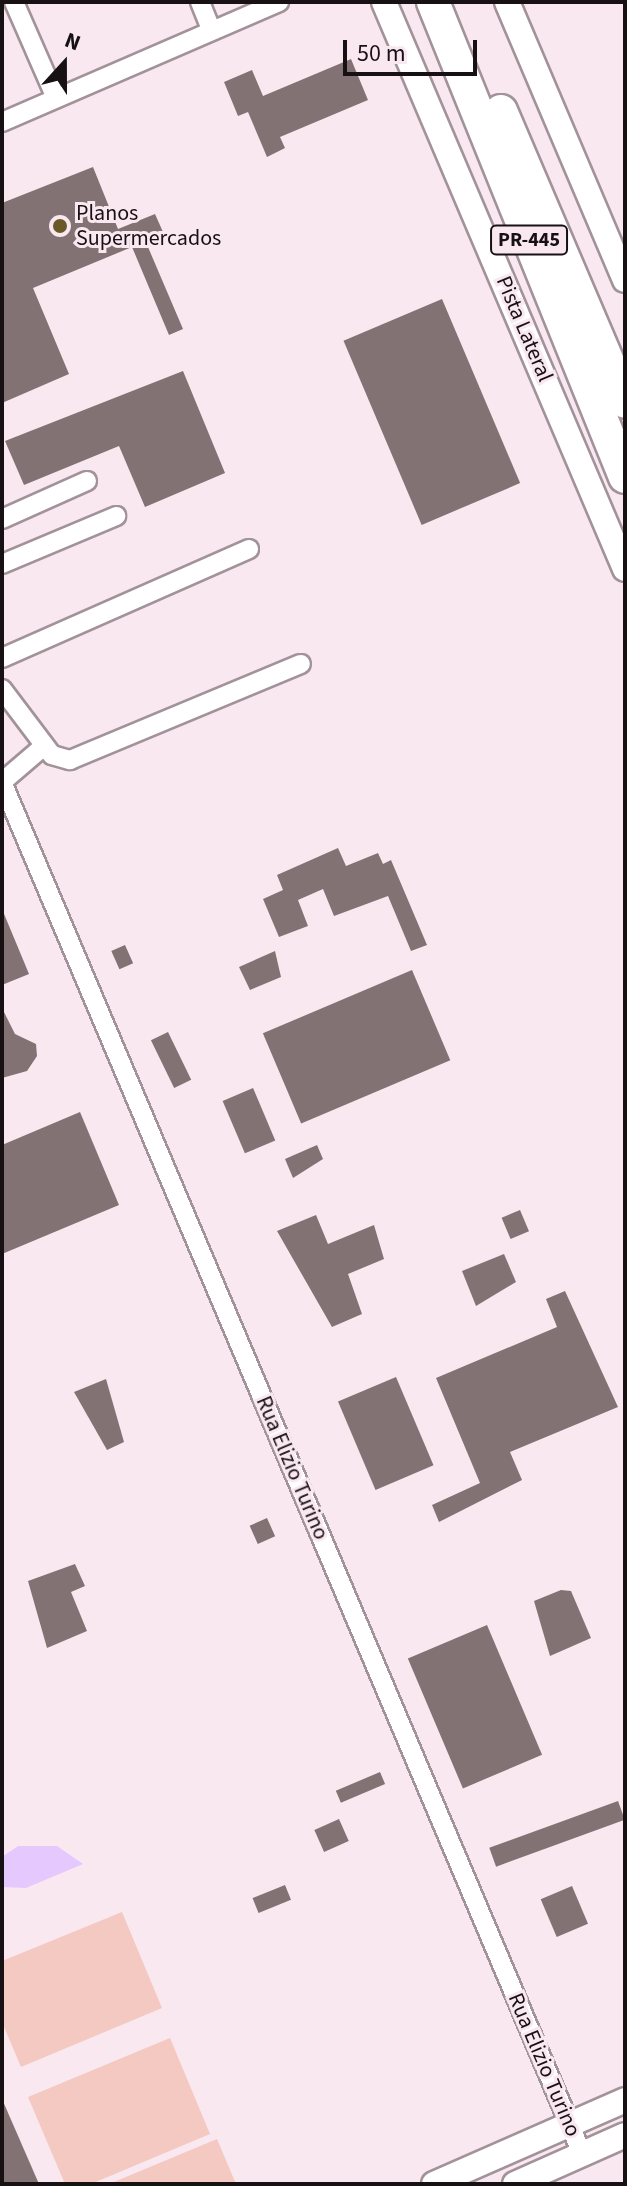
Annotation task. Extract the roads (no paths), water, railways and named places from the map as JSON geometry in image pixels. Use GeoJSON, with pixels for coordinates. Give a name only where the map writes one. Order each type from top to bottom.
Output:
{"type":"FeatureCollection","features":[{"type":"Feature","properties":{"kind":"highway","name":"PR-445"},"geometry":{"type":"LineString","coordinates":[[433,2],[625,477]]}},
{"type":"Feature","properties":{"kind":"highway","name":"PR-445"},"geometry":{"type":"LineString","coordinates":[[455,2],[625,402]]}},
{"type":"Feature","properties":{"kind":"street"},"geometry":{"type":"LineString","coordinates":[[14,2],[56,98]]}},
{"type":"Feature","properties":{"kind":"street"},"geometry":{"type":"LineString","coordinates":[[200,2],[211,29]]}},
{"type":"Feature","properties":{"kind":"street"},"geometry":{"type":"LineString","coordinates":[[2,122],[279,2]]}},
{"type":"Feature","properties":{"kind":"street","name":"Pista Lateral"},"geometry":{"type":"LineString","coordinates":[[384,2],[625,569]]}},
{"type":"Feature","properties":{"kind":"street","name":"PR-445"},"geometry":{"type":"LineString","coordinates":[[507,2],[625,280]]}},
{"type":"Feature","properties":{"kind":"street"},"geometry":{"type":"LineString","coordinates":[[2,519],[87,481]]}},
{"type":"Feature","properties":{"kind":"street"},"geometry":{"type":"LineString","coordinates":[[2,564],[116,516]]}},
{"type":"Feature","properties":{"kind":"street"},"geometry":{"type":"LineString","coordinates":[[2,658],[249,549]]}},
{"type":"Feature","properties":{"kind":"street"},"geometry":{"type":"LineString","coordinates":[[2,689],[44,746],[70,760],[301,664]]}},
{"type":"Feature","properties":{"kind":"street"},"geometry":{"type":"LineString","coordinates":[[2,782],[44,746]]}},
{"type":"Feature","properties":{"kind":"street","name":"Rua Elizio Turino"},"geometry":{"type":"LineString","coordinates":[[2,782],[582,2154]]}},
{"type":"Feature","properties":{"kind":"street"},"geometry":{"type":"LineString","coordinates":[[434,2184],[625,2100]]}},
{"type":"Feature","properties":{"kind":"street"},"geometry":{"type":"LineString","coordinates":[[515,2184],[625,2135]]}},
{"type":"Feature","properties":{"kind":"place","name":"Planos Supermercados"},"geometry":{"type":"Point","coordinates":[60,226]}}]}
